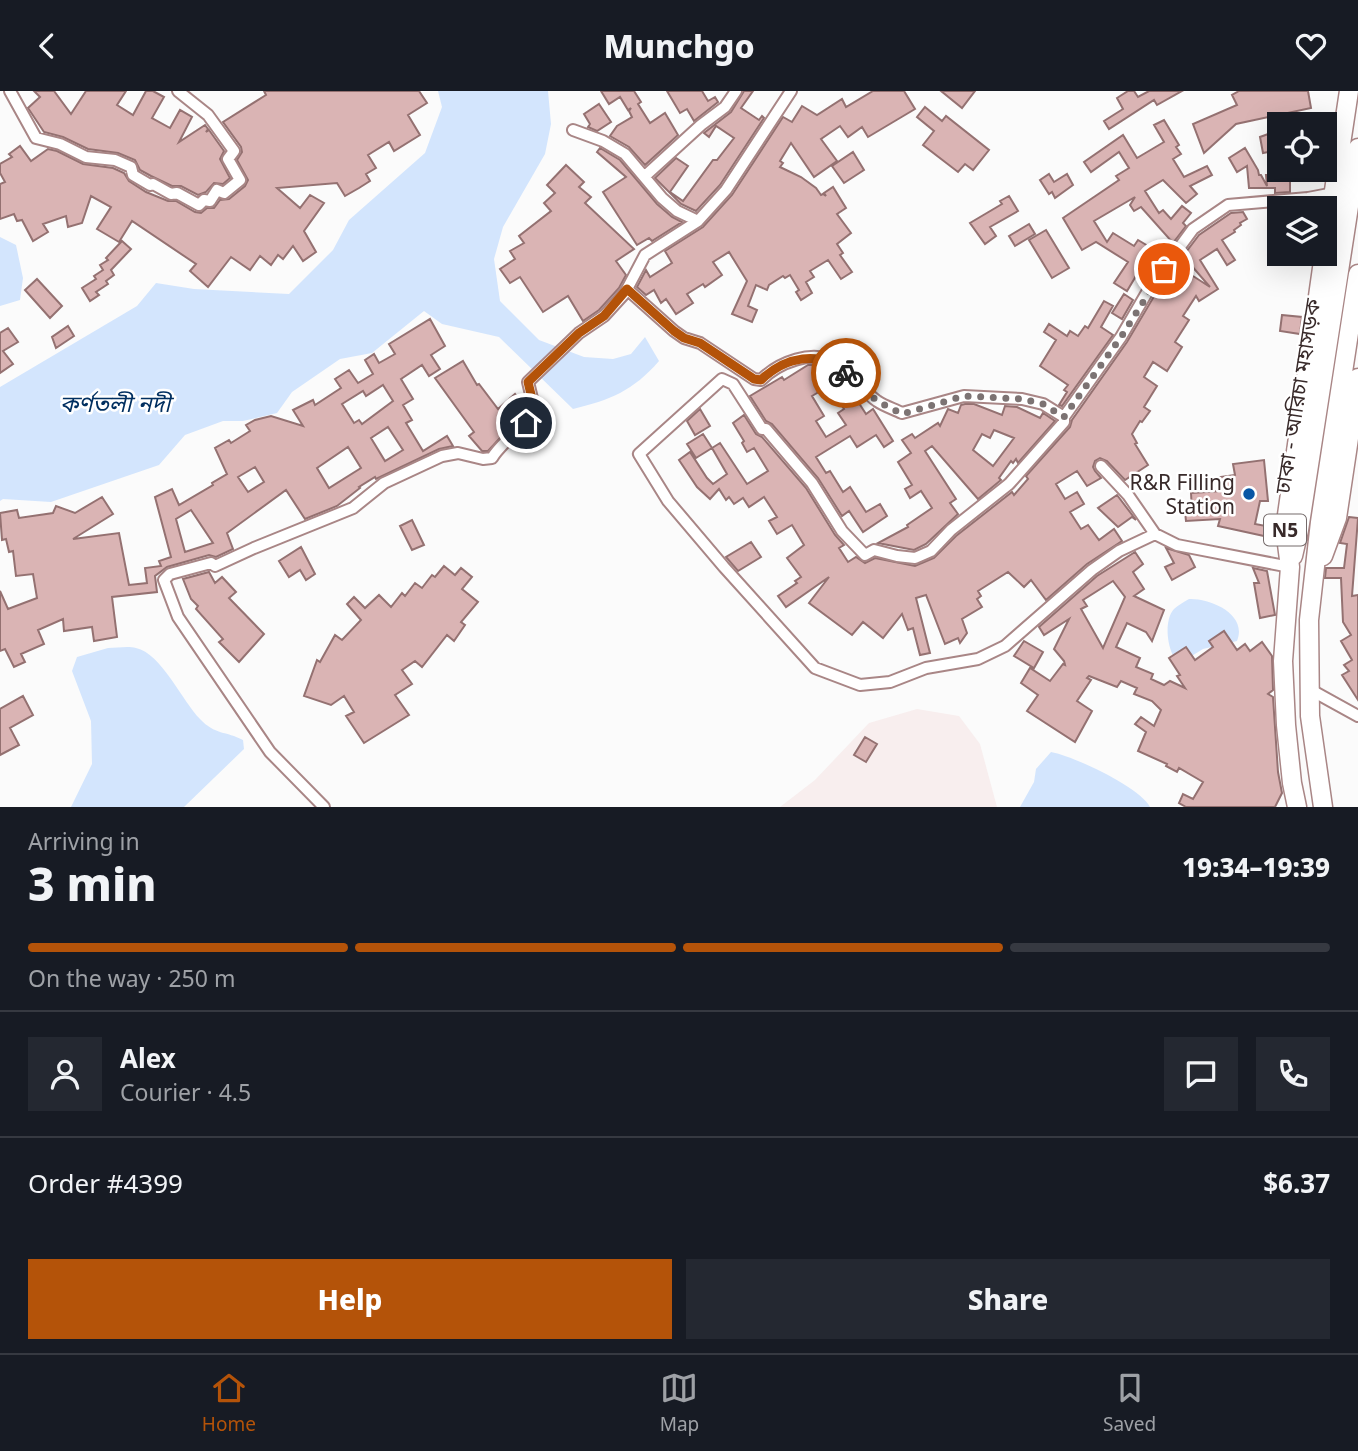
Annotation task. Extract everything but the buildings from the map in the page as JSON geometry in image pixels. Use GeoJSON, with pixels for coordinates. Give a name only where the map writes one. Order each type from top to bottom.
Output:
{"type":"FeatureCollection","features":[{"type":"Feature","properties":{"kind":"highway","name":"ঢাকা - আরিচা মহাসড়ক"},"geometry":{"type":"LineString","coordinates":[[1333,196],[1349,91]]}},
{"type":"Feature","properties":{"kind":"highway","name":"ঢাকা - আরিচা মহাসড়ক"},"geometry":{"type":"LineString","coordinates":[[1297,807],[1289,760],[1283,661],[1290,566],[1299,530],[1358,148]]}},
{"type":"Feature","properties":{"kind":"highway","name":"ঢাকা - আরিচা মহাসড়ক"},"geometry":{"type":"LineString","coordinates":[[1290,566],[1285,529],[1322,266]]}},
{"type":"Feature","properties":{"kind":"highway","name":"N5"},"geometry":{"type":"LineString","coordinates":[[1323,807],[1312,744],[1309,620],[1320,522],[1358,274]]}},
{"type":"Feature","properties":{"kind":"highway"},"geometry":{"type":"LineString","coordinates":[[1315,572],[1330,541],[1337,518],[1358,379]]}},
{"type":"Feature","properties":{"kind":"street"},"geometry":{"type":"LineString","coordinates":[[10,91],[36,138],[60,144],[86,157],[115,160],[131,167],[133,175],[150,185],[153,184],[171,194],[177,193],[200,205],[204,199],[210,201],[217,190],[223,193],[240,180],[228,159],[234,151],[208,115],[178,91]]}},
{"type":"Feature","properties":{"kind":"street"},"geometry":{"type":"LineString","coordinates":[[645,176],[724,107],[736,91]]}},
{"type":"Feature","properties":{"kind":"street"},"geometry":{"type":"LineString","coordinates":[[324,807],[270,752],[177,617],[164,580],[170,574],[180,571],[211,563],[215,566],[353,508],[384,483],[442,456],[458,453],[484,460],[492,458],[496,450],[511,439],[535,411],[528,382],[579,333],[604,316],[627,289],[645,255],[698,221],[726,190],[791,91]]}},
{"type":"Feature","properties":{"kind":"street"},"geometry":{"type":"LineString","coordinates":[[573,130],[603,141],[625,154],[662,198],[677,211],[698,221]]}},
{"type":"Feature","properties":{"kind":"street"},"geometry":{"type":"LineString","coordinates":[[1155,534],[1119,551],[1092,570],[1004,646],[978,659],[926,668],[890,682],[860,685],[815,668],[668,501],[639,454],[722,379],[733,384],[762,429],[766,429],[812,483],[826,508],[853,545],[865,555],[874,549],[897,557],[915,558],[931,551],[951,530],[1009,484],[1064,422],[1064,417],[1192,229],[1228,205],[1334,193]]}},
{"type":"Feature","properties":{"kind":"street"},"geometry":{"type":"LineString","coordinates":[[627,289],[674,331],[684,338],[700,343],[754,379],[761,380],[769,372],[789,362],[813,357],[835,362],[877,401],[902,414],[964,396],[1022,399],[1043,404],[1064,417]]}},
{"type":"Feature","properties":{"kind":"street"},"geometry":{"type":"LineString","coordinates":[[1101,467],[1128,495],[1155,534],[1177,545],[1290,566]]}},
{"type":"Feature","properties":{"kind":"street"},"geometry":{"type":"LineString","coordinates":[[1309,689],[1358,716]]}},
{"type":"Feature","properties":{"kind":"shaded area"},"geometry":{"type":"Polygon","coordinates":[[[917,709],[959,716],[980,744],[997,807],[780,807],[815,780],[869,723],[917,709]]]}},
{"type":"Feature","properties":{"kind":"water","name":"কর্ণতলী নদী"},"geometry":{"type":"Polygon","coordinates":[[[438,91],[548,91],[551,124],[545,154],[503,227],[494,259],[500,301],[539,340],[584,357],[613,359],[631,354],[645,337],[659,361],[640,380],[620,393],[573,409],[499,337],[442,324],[424,311],[372,353],[340,359],[292,392],[277,413],[243,421],[223,421],[185,435],[159,465],[51,502],[0,501],[0,387],[137,306],[156,283],[194,289],[289,294],[333,250],[349,220],[425,153],[442,107],[438,91]]]}},
{"type":"Feature","properties":{"kind":"water"},"geometry":{"type":"Polygon","coordinates":[[[0,237],[16,245],[23,278],[20,300],[0,306],[0,237]]]}},
{"type":"Feature","properties":{"kind":"water"},"geometry":{"type":"Polygon","coordinates":[[[1189,599],[1207,601],[1225,609],[1237,623],[1237,641],[1203,649],[1190,657],[1174,657],[1168,640],[1169,620],[1174,609],[1189,599]]]}},
{"type":"Feature","properties":{"kind":"water"},"geometry":{"type":"Polygon","coordinates":[[[133,647],[145,652],[163,668],[205,724],[243,740],[244,749],[184,807],[71,807],[92,764],[91,721],[72,671],[77,657],[108,648],[133,647]]]}},
{"type":"Feature","properties":{"kind":"water"},"geometry":{"type":"Polygon","coordinates":[[[1051,752],[1089,766],[1120,782],[1144,799],[1150,807],[1020,807],[1034,782],[1036,769],[1051,752]]]}},
{"type":"Feature","properties":{"kind":"way so far"},"geometry":{"type":"LineString","coordinates":[[846,373],[877,401],[902,414],[964,396],[1022,399],[1043,404],[1064,417],[1121,337],[1164,269]]}},
{"type":"Feature","properties":{"kind":"place","name":"R&R Filling Station"},"geometry":{"type":"Point","coordinates":[1249,494]}},
{"type":"Feature","properties":{"kind":"route"},"geometry":{"type":"LineString","coordinates":[[526,423],[535,411],[528,382],[579,333],[604,316],[627,289],[674,331],[684,338],[700,343],[754,379],[761,380],[769,372],[789,362],[813,357],[835,362],[846,373]]}}]}
